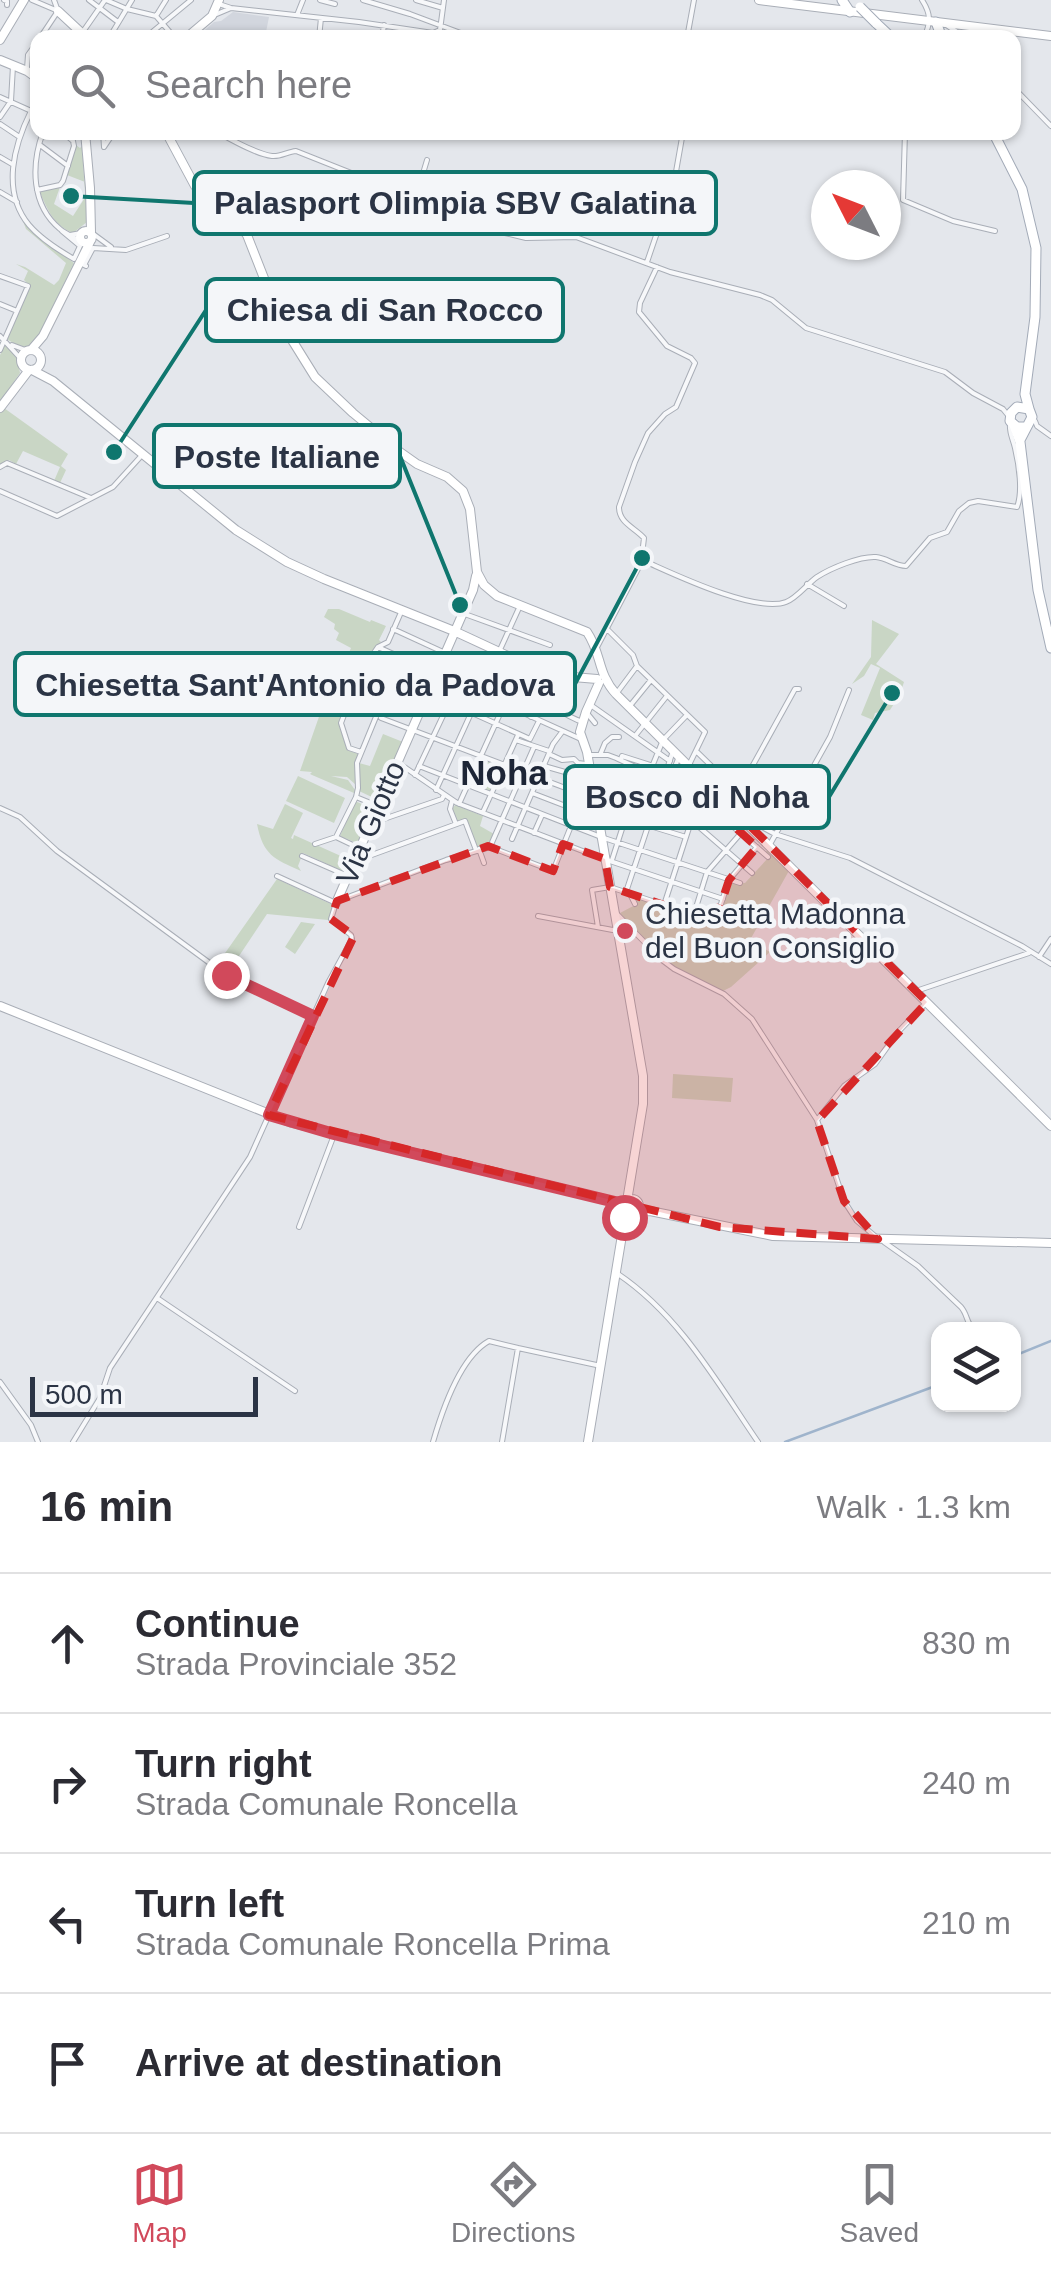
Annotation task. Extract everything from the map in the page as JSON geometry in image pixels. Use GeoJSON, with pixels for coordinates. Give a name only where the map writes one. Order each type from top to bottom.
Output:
{"type":"FeatureCollection","features":[{"type":"Feature","properties":{"kind":"main road"},"geometry":{"type":"LineString","coordinates":[[848,5],[883,30]]}},
{"type":"Feature","properties":{"kind":"main road"},"geometry":{"type":"LineString","coordinates":[[996,140],[1022,189],[1036,248],[1035,318],[1025,394],[1033,417]]}},
{"type":"Feature","properties":{"kind":"main road"},"geometry":{"type":"LineString","coordinates":[[1009,418],[1025,394]]}},
{"type":"Feature","properties":{"kind":"main road"},"geometry":{"type":"LineString","coordinates":[[1016,406],[1033,417]]}},
{"type":"Feature","properties":{"kind":"main road"},"geometry":{"type":"LineString","coordinates":[[1020,442],[1033,417]]}},
{"type":"Feature","properties":{"kind":"main road"},"geometry":{"type":"LineString","coordinates":[[1009,418],[1026,427]]}},
{"type":"Feature","properties":{"kind":"main road"},"geometry":{"type":"LineString","coordinates":[[1009,418],[1020,442],[1038,590],[1051,648]]}},
{"type":"Feature","properties":{"kind":"street"},"geometry":{"type":"LineString","coordinates":[[0,40],[24,0]]}},
{"type":"Feature","properties":{"kind":"street"},"geometry":{"type":"LineString","coordinates":[[32,0],[58,11],[79,30]]}},
{"type":"Feature","properties":{"kind":"street"},"geometry":{"type":"LineString","coordinates":[[54,0],[58,11]]}},
{"type":"Feature","properties":{"kind":"street"},"geometry":{"type":"LineString","coordinates":[[89,0],[118,22]]}},
{"type":"Feature","properties":{"kind":"street"},"geometry":{"type":"LineString","coordinates":[[88,30],[106,0],[156,16],[168,30]]}},
{"type":"Feature","properties":{"kind":"street"},"geometry":{"type":"LineString","coordinates":[[114,30],[132,0]]}},
{"type":"Feature","properties":{"kind":"street"},"geometry":{"type":"LineString","coordinates":[[156,16],[166,0]]}},
{"type":"Feature","properties":{"kind":"street"},"geometry":{"type":"LineString","coordinates":[[155,30],[191,0]]}},
{"type":"Feature","properties":{"kind":"street"},"geometry":{"type":"LineString","coordinates":[[296,15],[303,0]]}},
{"type":"Feature","properties":{"kind":"street"},"geometry":{"type":"LineString","coordinates":[[320,0],[336,4]]}},
{"type":"Feature","properties":{"kind":"street"},"geometry":{"type":"LineString","coordinates":[[364,0],[447,30]]}},
{"type":"Feature","properties":{"kind":"street"},"geometry":{"type":"LineString","coordinates":[[416,0],[442,8]]}},
{"type":"Feature","properties":{"kind":"street"},"geometry":{"type":"LineString","coordinates":[[437,30],[444,0]]}},
{"type":"Feature","properties":{"kind":"street"},"geometry":{"type":"LineString","coordinates":[[688,30],[694,0]]}},
{"type":"Feature","properties":{"kind":"street"},"geometry":{"type":"LineString","coordinates":[[758,0],[848,5],[939,27],[976,30]]}},
{"type":"Feature","properties":{"kind":"street"},"geometry":{"type":"LineString","coordinates":[[922,0],[939,27]]}},
{"type":"Feature","properties":{"kind":"street"},"geometry":{"type":"LineString","coordinates":[[212,16],[219,2],[231,8],[412,30]]}},
{"type":"Feature","properties":{"kind":"street"},"geometry":{"type":"LineString","coordinates":[[195,30],[212,16],[231,8]]}},
{"type":"Feature","properties":{"kind":"street"},"geometry":{"type":"LineString","coordinates":[[45,30],[58,11]]}},
{"type":"Feature","properties":{"kind":"street"},"geometry":{"type":"LineString","coordinates":[[320,30],[321,18]]}},
{"type":"Feature","properties":{"kind":"street"},"geometry":{"type":"LineString","coordinates":[[383,30],[384,26]]}},
{"type":"Feature","properties":{"kind":"street"},"geometry":{"type":"LineString","coordinates":[[1021,34],[1051,36]]}},
{"type":"Feature","properties":{"kind":"street"},"geometry":{"type":"LineString","coordinates":[[12,80],[25,70],[30,52]]}},
{"type":"Feature","properties":{"kind":"street"},"geometry":{"type":"LineString","coordinates":[[0,60],[30,74]]}},
{"type":"Feature","properties":{"kind":"street"},"geometry":{"type":"LineString","coordinates":[[14,66],[12,101],[0,120],[18,136]]}},
{"type":"Feature","properties":{"kind":"street"},"geometry":{"type":"LineString","coordinates":[[1021,95],[1051,126]]}},
{"type":"Feature","properties":{"kind":"street"},"geometry":{"type":"LineString","coordinates":[[0,97],[30,110]]}},
{"type":"Feature","properties":{"kind":"street"},"geometry":{"type":"LineString","coordinates":[[30,113],[18,136],[12,164],[18,202],[29,226],[74,260],[80,246],[49,217],[37,190],[35,165],[40,140]]}},
{"type":"Feature","properties":{"kind":"street"},"geometry":{"type":"LineString","coordinates":[[37,190],[62,183],[74,144],[70,140]]}},
{"type":"Feature","properties":{"kind":"street"},"geometry":{"type":"LineString","coordinates":[[0,408],[18,384],[84,253],[90,218],[85,140]]}},
{"type":"Feature","properties":{"kind":"street"},"geometry":{"type":"LineString","coordinates":[[170,140],[195,186],[235,219],[247,235],[284,327],[315,377],[400,452],[463,490],[470,510],[477,572],[484,585],[497,596],[600,639]]}},
{"type":"Feature","properties":{"kind":"street"},"geometry":{"type":"LineString","coordinates":[[235,140],[274,157],[296,152],[359,176],[431,194],[505,233],[526,238],[576,238],[657,267],[772,300],[806,328],[945,372],[1009,418],[1020,500],[1017,506],[969,503],[947,532],[930,538],[906,566],[876,557],[833,568],[786,602],[738,599],[642,563]]}},
{"type":"Feature","properties":{"kind":"street"},"geometry":{"type":"LineString","coordinates":[[646,262],[674,184],[682,140]]}},
{"type":"Feature","properties":{"kind":"street"},"geometry":{"type":"LineString","coordinates":[[904,140],[904,200],[953,221],[995,231]]}},
{"type":"Feature","properties":{"kind":"street"},"geometry":{"type":"LineString","coordinates":[[39,144],[68,166]]}},
{"type":"Feature","properties":{"kind":"street"},"geometry":{"type":"LineString","coordinates":[[0,157],[12,164]]}},
{"type":"Feature","properties":{"kind":"street"},"geometry":{"type":"LineString","coordinates":[[418,190],[426,160]]}},
{"type":"Feature","properties":{"kind":"street"},"geometry":{"type":"LineString","coordinates":[[0,192],[18,202]]}},
{"type":"Feature","properties":{"kind":"street"},"geometry":{"type":"LineString","coordinates":[[62,231],[100,242],[103,249]]}},
{"type":"Feature","properties":{"kind":"street"},"geometry":{"type":"LineString","coordinates":[[86,266],[90,250],[141,246],[167,236]]}},
{"type":"Feature","properties":{"kind":"street"},"geometry":{"type":"LineString","coordinates":[[87,237],[115,250]]}},
{"type":"Feature","properties":{"kind":"street"},"geometry":{"type":"LineString","coordinates":[[596,648],[642,563],[644,538],[625,523],[619,506],[648,433],[676,407],[695,364],[667,346],[639,312],[657,267]]}},
{"type":"Feature","properties":{"kind":"street"},"geometry":{"type":"LineString","coordinates":[[0,276],[28,286],[0,350]]}},
{"type":"Feature","properties":{"kind":"street"},"geometry":{"type":"LineString","coordinates":[[0,304],[18,310]]}},
{"type":"Feature","properties":{"kind":"street"},"geometry":{"type":"LineString","coordinates":[[4,340],[34,354],[52,381]]}},
{"type":"Feature","properties":{"kind":"street"},"geometry":{"type":"LineString","coordinates":[[4,340],[26,366],[52,381],[249,540],[308,573],[454,631],[549,675],[601,681],[688,766],[741,834],[768,857]]}},
{"type":"Feature","properties":{"kind":"street"},"geometry":{"type":"LineString","coordinates":[[26,366],[37,368],[34,354]]}},
{"type":"Feature","properties":{"kind":"street"},"geometry":{"type":"LineString","coordinates":[[1033,417],[1051,436]]}},
{"type":"Feature","properties":{"kind":"street"},"geometry":{"type":"LineString","coordinates":[[0,491],[57,516],[116,485],[142,454]]}},
{"type":"Feature","properties":{"kind":"street"},"geometry":{"type":"LineString","coordinates":[[0,467],[7,462],[91,498]]}},
{"type":"Feature","properties":{"kind":"street","name":"Via Giotto"},"geometry":{"type":"LineString","coordinates":[[336,902],[473,590],[477,572]]}},
{"type":"Feature","properties":{"kind":"street"},"geometry":{"type":"LineString","coordinates":[[807,584],[844,606]]}},
{"type":"Feature","properties":{"kind":"street"},"geometry":{"type":"LineString","coordinates":[[473,590],[484,585]]}},
{"type":"Feature","properties":{"kind":"street"},"geometry":{"type":"LineString","coordinates":[[436,790],[521,605]]}},
{"type":"Feature","properties":{"kind":"street"},"geometry":{"type":"LineString","coordinates":[[361,752],[350,748],[341,726],[378,647],[388,642],[402,610]]}},
{"type":"Feature","properties":{"kind":"street"},"geometry":{"type":"LineString","coordinates":[[462,613],[550,645]]}},
{"type":"Feature","properties":{"kind":"street"},"geometry":{"type":"LineString","coordinates":[[394,629],[541,698],[568,718],[586,713],[635,736],[670,761]]}},
{"type":"Feature","properties":{"kind":"street"},"geometry":{"type":"LineString","coordinates":[[608,630],[633,655],[650,680],[705,732],[688,766]]}},
{"type":"Feature","properties":{"kind":"street"},"geometry":{"type":"LineString","coordinates":[[587,632],[596,648],[601,681],[586,713],[582,737],[596,791],[644,1090],[631,1206],[623,1229],[588,1442]]}},
{"type":"Feature","properties":{"kind":"street"},"geometry":{"type":"LineString","coordinates":[[378,647],[562,732],[582,737]]}},
{"type":"Feature","properties":{"kind":"street"},"geometry":{"type":"LineString","coordinates":[[616,694],[637,666]]}},
{"type":"Feature","properties":{"kind":"street"},"geometry":{"type":"LineString","coordinates":[[367,669],[495,724],[562,760],[574,759],[578,763],[600,755],[620,760],[741,818],[1051,1126]]}},
{"type":"Feature","properties":{"kind":"street"},"geometry":{"type":"LineString","coordinates":[[367,669],[381,718],[576,792]]}},
{"type":"Feature","properties":{"kind":"street"},"geometry":{"type":"LineString","coordinates":[[531,717],[549,675]]}},
{"type":"Feature","properties":{"kind":"street"},"geometry":{"type":"LineString","coordinates":[[629,707],[650,680]]}},
{"type":"Feature","properties":{"kind":"street"},"geometry":{"type":"LineString","coordinates":[[696,751],[732,787],[750,769],[798,689]]}},
{"type":"Feature","properties":{"kind":"street"},"geometry":{"type":"LineString","coordinates":[[769,846],[830,737],[849,690]]}},
{"type":"Feature","properties":{"kind":"street"},"geometry":{"type":"LineString","coordinates":[[635,736],[667,696]]}},
{"type":"Feature","properties":{"kind":"street"},"geometry":{"type":"LineString","coordinates":[[415,776],[449,704]]}},
{"type":"Feature","properties":{"kind":"street"},"geometry":{"type":"LineString","coordinates":[[459,804],[504,705]]}},
{"type":"Feature","properties":{"kind":"street"},"geometry":{"type":"LineString","coordinates":[[336,837],[356,797],[357,764],[378,712]]}},
{"type":"Feature","properties":{"kind":"street"},"geometry":{"type":"LineString","coordinates":[[586,713],[595,723]]}},
{"type":"Feature","properties":{"kind":"street"},"geometry":{"type":"LineString","coordinates":[[649,774],[662,740],[686,716]]}},
{"type":"Feature","properties":{"kind":"street"},"geometry":{"type":"LineString","coordinates":[[490,846],[523,772],[539,721]]}},
{"type":"Feature","properties":{"kind":"street"},"geometry":{"type":"LineString","coordinates":[[512,839],[562,732]]}},
{"type":"Feature","properties":{"kind":"street"},"geometry":{"type":"LineString","coordinates":[[600,755],[605,742],[612,737],[620,738]]}},
{"type":"Feature","properties":{"kind":"street"},"geometry":{"type":"LineString","coordinates":[[482,814],[517,738]]}},
{"type":"Feature","properties":{"kind":"street"},"geometry":{"type":"LineString","coordinates":[[666,781],[666,770],[676,754]]}},
{"type":"Feature","properties":{"kind":"street"},"geometry":{"type":"LineString","coordinates":[[635,904],[628,893],[634,870],[676,754]]}},
{"type":"Feature","properties":{"kind":"street"},"geometry":{"type":"LineString","coordinates":[[620,760],[622,756],[666,770]]}},
{"type":"Feature","properties":{"kind":"street"},"geometry":{"type":"LineString","coordinates":[[397,762],[452,801],[482,814],[608,863],[723,899]]}},
{"type":"Feature","properties":{"kind":"street"},"geometry":{"type":"LineString","coordinates":[[420,766],[570,826],[740,883]]}},
{"type":"Feature","properties":{"kind":"street"},"geometry":{"type":"LineString","coordinates":[[544,766],[590,775]]}},
{"type":"Feature","properties":{"kind":"street"},"geometry":{"type":"LineString","coordinates":[[596,791],[606,769]]}},
{"type":"Feature","properties":{"kind":"street"},"geometry":{"type":"LineString","coordinates":[[725,809],[760,780],[750,769]]}},
{"type":"Feature","properties":{"kind":"street"},"geometry":{"type":"LineString","coordinates":[[608,863],[641,770]]}},
{"type":"Feature","properties":{"kind":"street"},"geometry":{"type":"LineString","coordinates":[[574,774],[577,810]]}},
{"type":"Feature","properties":{"kind":"street"},"geometry":{"type":"LineString","coordinates":[[671,814],[680,787]]}},
{"type":"Feature","properties":{"kind":"street"},"geometry":{"type":"LineString","coordinates":[[750,790],[764,804],[755,823]]}},
{"type":"Feature","properties":{"kind":"street"},"geometry":{"type":"LineString","coordinates":[[596,791],[691,820],[752,873]]}},
{"type":"Feature","properties":{"kind":"street"},"geometry":{"type":"LineString","coordinates":[[532,793],[577,810],[625,818],[686,837]]}},
{"type":"Feature","properties":{"kind":"street"},"geometry":{"type":"LineString","coordinates":[[370,824],[444,795]]}},
{"type":"Feature","properties":{"kind":"street"},"geometry":{"type":"LineString","coordinates":[[664,905],[698,796]]}},
{"type":"Feature","properties":{"kind":"street"},"geometry":{"type":"LineString","coordinates":[[356,797],[378,806]]}},
{"type":"Feature","properties":{"kind":"street"},"geometry":{"type":"LineString","coordinates":[[452,801],[450,809],[456,824]]}},
{"type":"Feature","properties":{"kind":"street"},"geometry":{"type":"LineString","coordinates":[[0,808],[20,818],[57,851],[230,978],[313,1016]]}},
{"type":"Feature","properties":{"kind":"street"},"geometry":{"type":"LineString","coordinates":[[534,833],[542,815]]}},
{"type":"Feature","properties":{"kind":"street"},"geometry":{"type":"LineString","coordinates":[[741,818],[850,858],[1051,964]]}},
{"type":"Feature","properties":{"kind":"street"},"geometry":{"type":"LineString","coordinates":[[354,862],[465,821],[484,862]]}},
{"type":"Feature","properties":{"kind":"street"},"geometry":{"type":"LineString","coordinates":[[277,876],[336,902],[490,846],[553,871],[570,826]]}},
{"type":"Feature","properties":{"kind":"street"},"geometry":{"type":"LineString","coordinates":[[694,915],[707,872],[741,834]]}},
{"type":"Feature","properties":{"kind":"street"},"geometry":{"type":"LineString","coordinates":[[315,844],[336,837],[360,848]]}},
{"type":"Feature","properties":{"kind":"street"},"geometry":{"type":"LineString","coordinates":[[598,927],[592,890],[610,887],[716,922],[729,880],[757,848]]}},
{"type":"Feature","properties":{"kind":"street"},"geometry":{"type":"LineString","coordinates":[[302,856],[348,876]]}},
{"type":"Feature","properties":{"kind":"street"},"geometry":{"type":"LineString","coordinates":[[72,1442],[100,1398],[110,1368],[244,1166],[269,1115],[352,939],[331,920],[336,902]]}},
{"type":"Feature","properties":{"kind":"street"},"geometry":{"type":"LineString","coordinates":[[614,910],[662,960],[712,986],[750,1015],[817,1120],[844,1200],[857,1221],[918,1266],[961,1307],[968,1322]]}},
{"type":"Feature","properties":{"kind":"street"},"geometry":{"type":"LineString","coordinates":[[538,916],[618,931]]}},
{"type":"Feature","properties":{"kind":"street"},"geometry":{"type":"LineString","coordinates":[[1036,956],[1051,939]]}},
{"type":"Feature","properties":{"kind":"street"},"geometry":{"type":"LineString","coordinates":[[916,991],[1025,953],[1036,956]]}},
{"type":"Feature","properties":{"kind":"street"},"geometry":{"type":"LineString","coordinates":[[817,1120],[844,1086],[875,1064],[927,1002]]}},
{"type":"Feature","properties":{"kind":"street"},"geometry":{"type":"LineString","coordinates":[[0,1006],[269,1115],[631,1206],[773,1236],[1051,1244]]}},
{"type":"Feature","properties":{"kind":"street"},"geometry":{"type":"LineString","coordinates":[[299,1227],[334,1134]]}},
{"type":"Feature","properties":{"kind":"street"},"geometry":{"type":"LineString","coordinates":[[616,1273],[662,1310],[758,1442]]}},
{"type":"Feature","properties":{"kind":"street"},"geometry":{"type":"LineString","coordinates":[[157,1298],[295,1391]]}},
{"type":"Feature","properties":{"kind":"street"},"geometry":{"type":"LineString","coordinates":[[432,1442],[451,1392],[479,1347],[489,1341],[600,1366]]}},
{"type":"Feature","properties":{"kind":"street"},"geometry":{"type":"LineString","coordinates":[[502,1442],[518,1348]]}},
{"type":"Feature","properties":{"kind":"street"},"geometry":{"type":"LineString","coordinates":[[0,1382],[38,1442]]}},
{"type":"Feature","properties":{"kind":"highlighted area"},"geometry":{"type":"Polygon","coordinates":[[[728,804],[927,1002],[817,1121],[844,1201],[878,1239],[720,1227],[269,1115],[354,936],[331,919],[337,901],[488,846],[553,871],[563,844],[605,859],[610,887],[715,922],[729,880],[757,847],[719,813],[728,804]]]}},
{"type":"Feature","properties":{"kind":"shaded area"},"geometry":{"type":"Polygon","coordinates":[[[233,12],[269,17],[266,30],[205,30],[233,12]]]}},
{"type":"Feature","properties":{"kind":"green space"},"geometry":{"type":"Polygon","coordinates":[[[76,145],[82,146],[84,182],[67,175],[76,145]]]}},
{"type":"Feature","properties":{"kind":"green space"},"geometry":{"type":"Polygon","coordinates":[[[60,187],[54,204],[73,216],[85,197],[87,222],[73,233],[52,217],[40,192],[60,187]]]}},
{"type":"Feature","properties":{"kind":"green space"},"geometry":{"type":"Polygon","coordinates":[[[20,213],[29,229],[74,263],[34,345],[27,347],[7,339],[30,286],[24,280],[28,271],[16,264],[54,285],[66,263],[26,229],[20,213]]]}},
{"type":"Feature","properties":{"kind":"green space"},"geometry":{"type":"Polygon","coordinates":[[[5,345],[17,356],[20,373],[0,402],[0,355],[5,345]]]}},
{"type":"Feature","properties":{"kind":"green space"},"geometry":{"type":"Polygon","coordinates":[[[4,408],[68,454],[61,466],[66,470],[60,483],[54,481],[60,467],[23,451],[16,464],[9,460],[0,465],[0,412],[4,408]]]}},
{"type":"Feature","properties":{"kind":"green space"},"geometry":{"type":"Polygon","coordinates":[[[328,609],[339,609],[386,626],[381,642],[355,680],[339,725],[347,750],[358,754],[356,785],[347,777],[331,776],[348,780],[354,793],[312,772],[300,771],[321,711],[351,648],[336,640],[339,633],[335,624],[324,617],[328,609]]]}},
{"type":"Feature","properties":{"kind":"green space"},"geometry":{"type":"Polygon","coordinates":[[[872,620],[899,634],[876,664],[904,682],[890,710],[875,713],[873,720],[861,715],[880,668],[871,664],[864,676],[852,684],[871,657],[872,620]]]}},
{"type":"Feature","properties":{"kind":"green space"},"geometry":{"type":"Polygon","coordinates":[[[383,734],[403,742],[378,800],[359,791],[359,763],[370,766],[383,734]]]}},
{"type":"Feature","properties":{"kind":"green space"},"geometry":{"type":"Polygon","coordinates":[[[481,759],[501,766],[489,792],[469,785],[481,759]]]}},
{"type":"Feature","properties":{"kind":"green space"},"geometry":{"type":"Polygon","coordinates":[[[298,776],[345,798],[334,823],[286,801],[298,776]]]}},
{"type":"Feature","properties":{"kind":"green space"},"geometry":{"type":"Polygon","coordinates":[[[355,801],[373,809],[359,844],[340,836],[355,801]]]}},
{"type":"Feature","properties":{"kind":"green space"},"geometry":{"type":"Polygon","coordinates":[[[285,804],[303,813],[291,838],[294,835],[352,861],[347,873],[303,853],[298,866],[301,871],[271,855],[257,824],[273,829],[285,804]]]}},
{"type":"Feature","properties":{"kind":"green space"},"geometry":{"type":"Polygon","coordinates":[[[455,805],[483,816],[480,826],[494,834],[490,842],[477,847],[466,819],[457,822],[452,809],[455,805]]]}},
{"type":"Feature","properties":{"kind":"green space"},"geometry":{"type":"Polygon","coordinates":[[[769,848],[790,869],[750,940],[770,952],[723,991],[663,959],[620,913],[637,904],[635,897],[716,924],[730,881],[745,883],[769,857],[765,853],[769,848]]]}},
{"type":"Feature","properties":{"kind":"green space"},"geometry":{"type":"Polygon","coordinates":[[[277,879],[333,905],[328,920],[267,914],[227,974],[216,966],[277,879]]]}},
{"type":"Feature","properties":{"kind":"green space"},"geometry":{"type":"Polygon","coordinates":[[[301,922],[315,924],[295,954],[285,947],[301,922]]]}},
{"type":"Feature","properties":{"kind":"green space"},"geometry":{"type":"Polygon","coordinates":[[[673,1074],[733,1078],[731,1102],[672,1098],[673,1074]]]}},
{"type":"Feature","properties":{"kind":"waterway"},"geometry":{"type":"LineString","coordinates":[[1021,1353],[1051,1341]]}},
{"type":"Feature","properties":{"kind":"waterway"},"geometry":{"type":"LineString","coordinates":[[785,1442],[931,1388]]}},
{"type":"Feature","properties":{"kind":"place","name":"Palasport Olimpia SBV Galatina"},"geometry":{"type":"Point","coordinates":[71,196]}},
{"type":"Feature","properties":{"kind":"place","name":"Chiesa di San Rocco"},"geometry":{"type":"Point","coordinates":[114,452]}},
{"type":"Feature","properties":{"kind":"place","name":"Chiesetta Sant'Antonio da Padova"},"geometry":{"type":"Point","coordinates":[642,558]}},
{"type":"Feature","properties":{"kind":"place","name":"Poste Italiane"},"geometry":{"type":"Point","coordinates":[460,605]}},
{"type":"Feature","properties":{"kind":"place","name":"Bosco di Noha"},"geometry":{"type":"Point","coordinates":[892,693]}},
{"type":"Feature","properties":{"kind":"place","name":"Chiesetta Madonna del Buon Consiglio"},"geometry":{"type":"Point","coordinates":[625,931]}},
{"type":"Feature","properties":{"kind":"district","name":"Noha"},"geometry":{"type":"Point","coordinates":[504,773]}},
{"type":"Feature","properties":{"kind":"route"},"geometry":{"type":"LineString","coordinates":[[226,975],[313,1016],[269,1115],[615,1202],[626,1209],[624,1217]]}}]}
